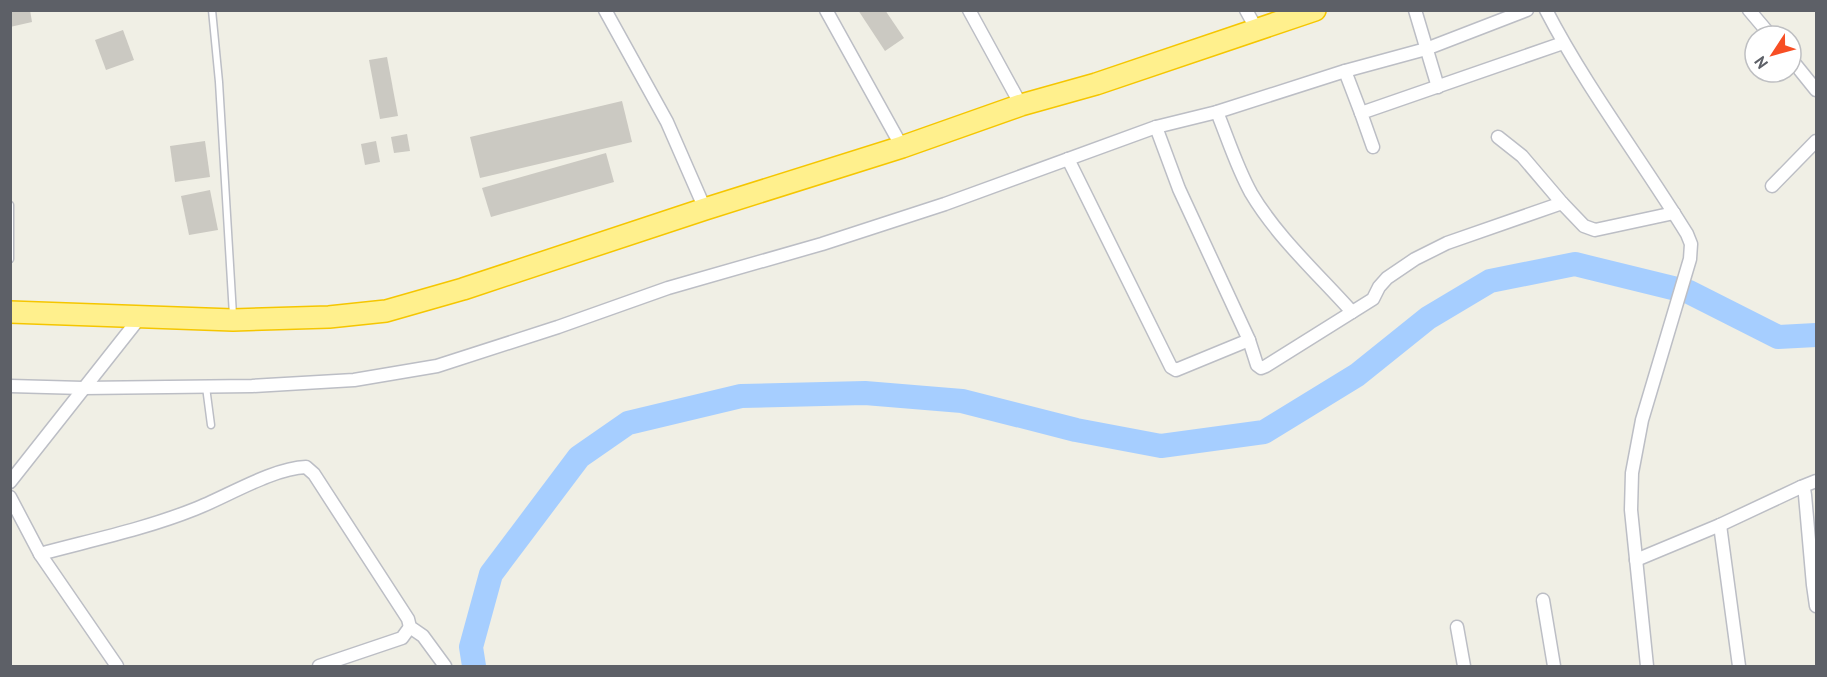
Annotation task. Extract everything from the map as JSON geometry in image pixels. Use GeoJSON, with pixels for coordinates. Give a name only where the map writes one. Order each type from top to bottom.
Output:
{"type":"FeatureCollection","features":[{"type":"Feature","properties":{"kind":"highway"},"geometry":{"type":"LineString","coordinates":[[10,312],[233,320],[329,317],[386,311],[463,289],[902,147],[1021,105],[1096,84],[1315,10]]}},
{"type":"Feature","properties":{"kind":"street"},"geometry":{"type":"LineString","coordinates":[[605,10],[667,122],[705,209]]}},
{"type":"Feature","properties":{"kind":"street"},"geometry":{"type":"LineString","coordinates":[[826,10],[902,147]]}},
{"type":"Feature","properties":{"kind":"street"},"geometry":{"type":"LineString","coordinates":[[969,10],[1021,105]]}},
{"type":"Feature","properties":{"kind":"street"},"geometry":{"type":"LineString","coordinates":[[1246,10],[1257,30]]}},
{"type":"Feature","properties":{"kind":"street"},"geometry":{"type":"LineString","coordinates":[[1415,10],[1438,87]]}},
{"type":"Feature","properties":{"kind":"street"},"geometry":{"type":"LineString","coordinates":[[10,386],[83,388],[252,386],[354,380],[437,366],[668,288],[822,244],[923,211],[1156,128],[1217,112],[1345,71],[1426,50],[1527,10]]}},
{"type":"Feature","properties":{"kind":"street"},"geometry":{"type":"LineString","coordinates":[[1546,10],[1563,43],[1602,106],[1674,213],[1691,243],[1690,259],[1642,420],[1632,473],[1631,510],[1647,666]]}},
{"type":"Feature","properties":{"kind":"street"},"geometry":{"type":"LineString","coordinates":[[1749,10],[1761,24]]}},
{"type":"Feature","properties":{"kind":"street"},"geometry":{"type":"LineString","coordinates":[[1361,113],[1563,43]]}},
{"type":"Feature","properties":{"kind":"street"},"geometry":{"type":"LineString","coordinates":[[1345,71],[1373,147]]}},
{"type":"Feature","properties":{"kind":"street"},"geometry":{"type":"LineString","coordinates":[[1803,74],[1816,90]]}},
{"type":"Feature","properties":{"kind":"street"},"geometry":{"type":"LineString","coordinates":[[1217,112],[1251,192],[1271,222],[1352,312]]}},
{"type":"Feature","properties":{"kind":"street"},"geometry":{"type":"LineString","coordinates":[[1156,128],[1179,189],[1249,340],[1257,365],[1263,368],[1373,299],[1382,282],[1415,260],[1447,243],[1562,202]]}},
{"type":"Feature","properties":{"kind":"street"},"geometry":{"type":"LineString","coordinates":[[1498,137],[1518,152],[1584,226],[1595,230],[1674,213]]}},
{"type":"Feature","properties":{"kind":"street"},"geometry":{"type":"LineString","coordinates":[[1772,186],[1816,141]]}},
{"type":"Feature","properties":{"kind":"street"},"geometry":{"type":"LineString","coordinates":[[1068,159],[1172,369],[1176,370],[1249,340]]}},
{"type":"Feature","properties":{"kind":"street"},"geometry":{"type":"LineString","coordinates":[[10,482],[141,316]]}},
{"type":"Feature","properties":{"kind":"street"},"geometry":{"type":"LineString","coordinates":[[40,554],[96,538],[129,532],[194,510],[261,480],[296,468],[306,468],[314,474],[408,619],[410,627],[423,636],[445,666]]}},
{"type":"Feature","properties":{"kind":"street"},"geometry":{"type":"LineString","coordinates":[[1636,560],[1816,481]]}},
{"type":"Feature","properties":{"kind":"street"},"geometry":{"type":"LineString","coordinates":[[1801,487],[1812,526],[1816,606]]}},
{"type":"Feature","properties":{"kind":"street"},"geometry":{"type":"LineString","coordinates":[[10,497],[40,554],[117,666]]}},
{"type":"Feature","properties":{"kind":"street"},"geometry":{"type":"LineString","coordinates":[[1720,525],[1739,666]]}},
{"type":"Feature","properties":{"kind":"street"},"geometry":{"type":"LineString","coordinates":[[1543,600],[1554,666]]}},
{"type":"Feature","properties":{"kind":"street"},"geometry":{"type":"LineString","coordinates":[[319,666],[402,638],[410,627]]}},
{"type":"Feature","properties":{"kind":"street"},"geometry":{"type":"LineString","coordinates":[[1457,627],[1464,666]]}},
{"type":"Feature","properties":{"kind":"lane"},"geometry":{"type":"LineString","coordinates":[[212,10],[219,82],[233,320]]}},
{"type":"Feature","properties":{"kind":"lane"},"geometry":{"type":"LineString","coordinates":[[10,205],[10,259]]}},
{"type":"Feature","properties":{"kind":"lane"},"geometry":{"type":"LineString","coordinates":[[206,387],[211,425]]}},
{"type":"Feature","properties":{"kind":"building"},"geometry":{"type":"Polygon","coordinates":[[[10,10],[30,10],[32,22],[10,27],[10,10]]]}},
{"type":"Feature","properties":{"kind":"building"},"geometry":{"type":"Polygon","coordinates":[[[858,10],[885,10],[904,38],[885,51],[858,10]]]}},
{"type":"Feature","properties":{"kind":"building"},"geometry":{"type":"Polygon","coordinates":[[[123,30],[134,60],[106,70],[95,40],[123,30]]]}},
{"type":"Feature","properties":{"kind":"building"},"geometry":{"type":"Polygon","coordinates":[[[387,57],[398,116],[380,119],[369,60],[387,57]]]}},
{"type":"Feature","properties":{"kind":"building"},"geometry":{"type":"Polygon","coordinates":[[[622,101],[632,142],[480,178],[470,137],[622,101]]]}},
{"type":"Feature","properties":{"kind":"building"},"geometry":{"type":"Polygon","coordinates":[[[407,134],[410,151],[394,153],[391,137],[407,134]]]}},
{"type":"Feature","properties":{"kind":"building"},"geometry":{"type":"Polygon","coordinates":[[[205,141],[210,177],[175,182],[170,146],[205,141]]]}},
{"type":"Feature","properties":{"kind":"building"},"geometry":{"type":"Polygon","coordinates":[[[376,141],[380,162],[365,165],[361,144],[376,141]]]}},
{"type":"Feature","properties":{"kind":"building"},"geometry":{"type":"Polygon","coordinates":[[[606,153],[614,182],[491,217],[482,188],[606,153]]]}},
{"type":"Feature","properties":{"kind":"building"},"geometry":{"type":"Polygon","coordinates":[[[210,190],[218,230],[189,235],[181,196],[210,190]]]}},
{"type":"Feature","properties":{"kind":"waterway"},"geometry":{"type":"LineString","coordinates":[[474,666],[471,647],[491,574],[579,457],[628,423],[741,396],[865,393],[962,401],[1076,430],[1161,446],[1264,432],[1357,375],[1428,318],[1490,281],[1575,264],[1689,292],[1778,337],[1816,335]]}}]}
